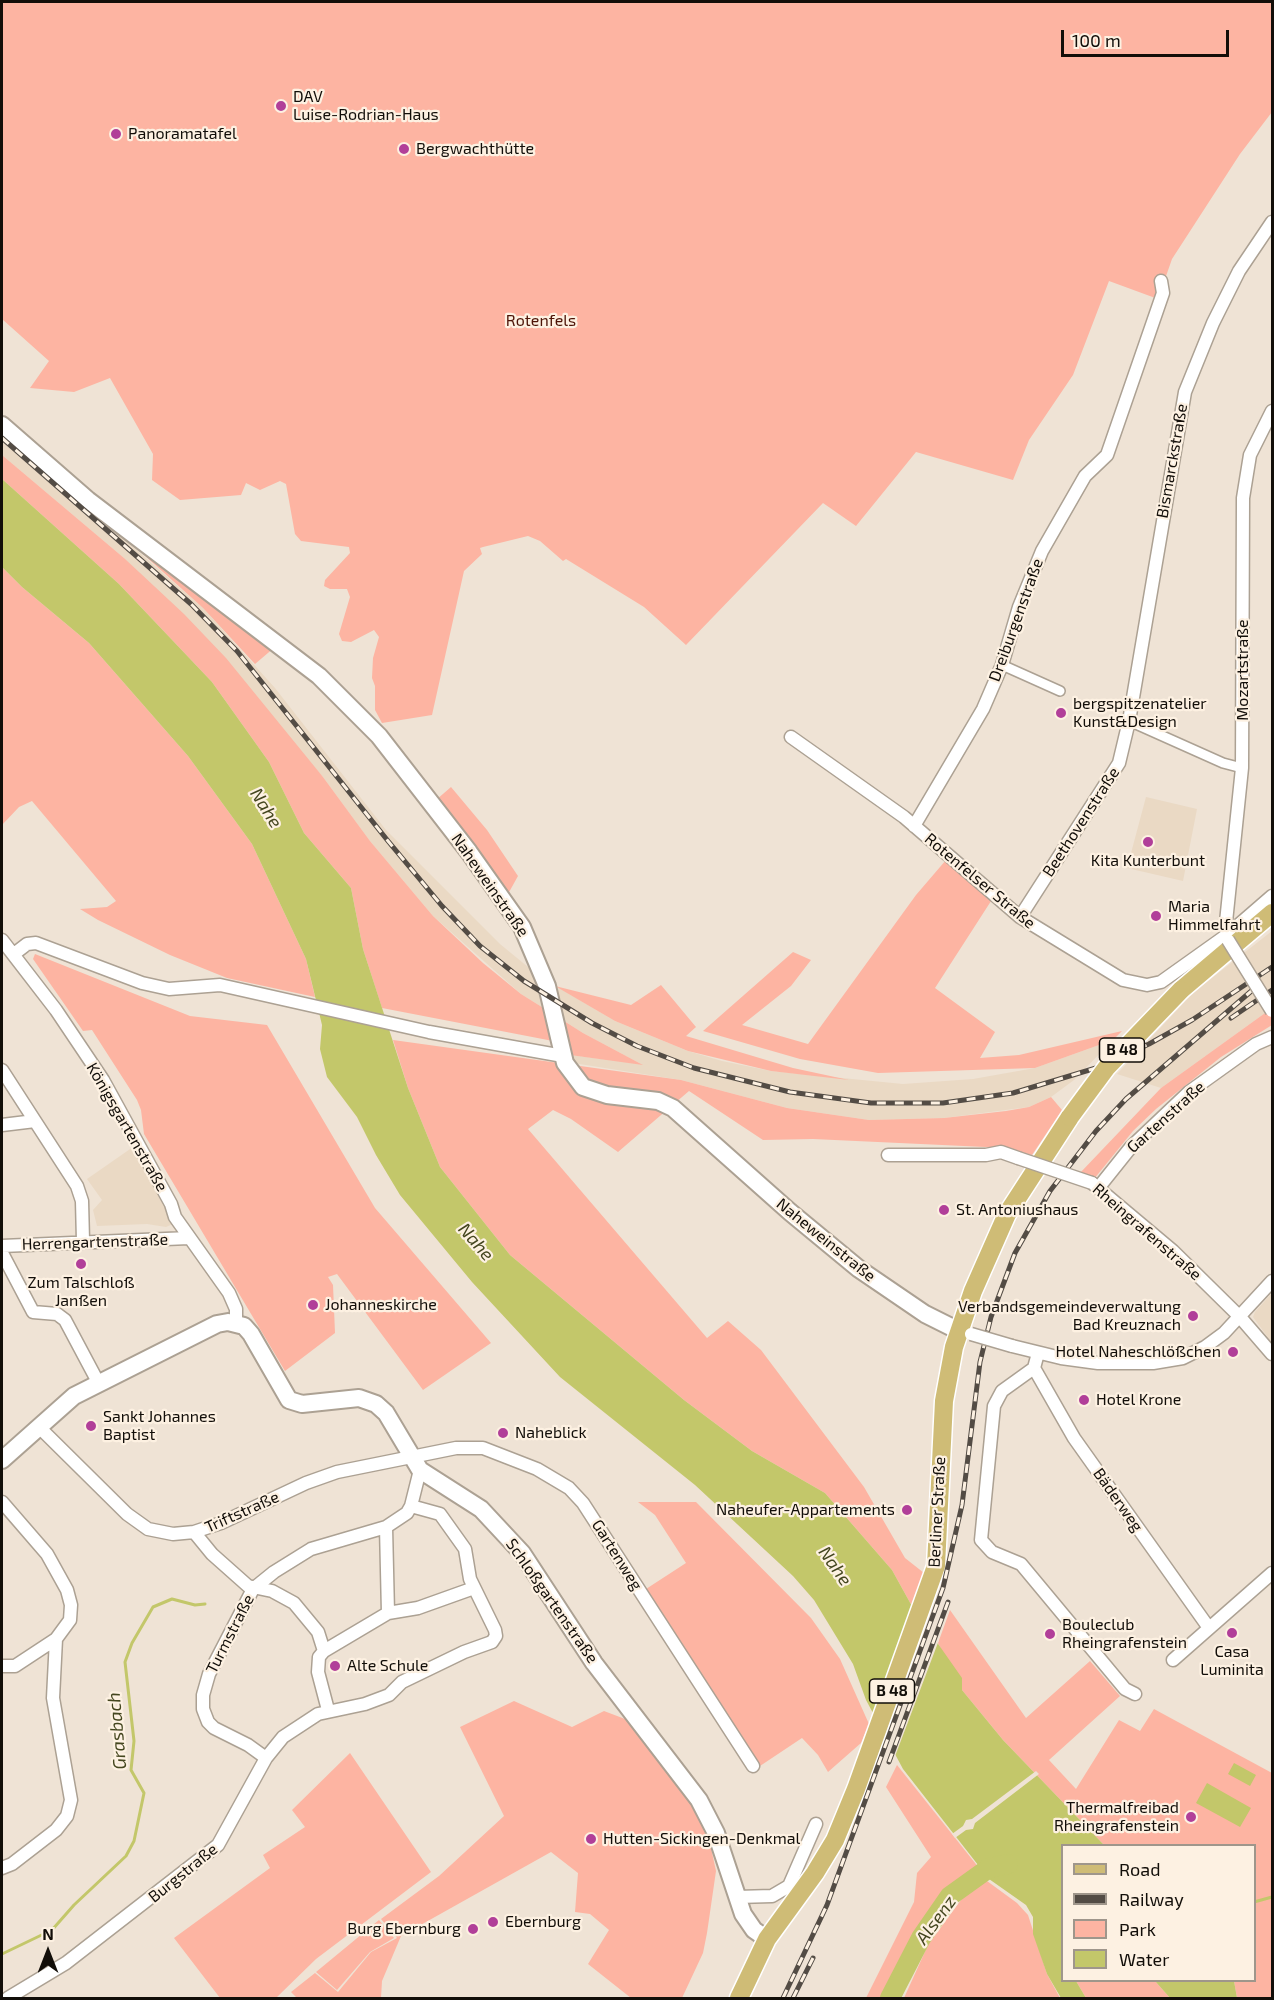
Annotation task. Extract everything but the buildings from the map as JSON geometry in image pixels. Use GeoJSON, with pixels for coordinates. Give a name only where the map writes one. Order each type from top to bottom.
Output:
{"type":"FeatureCollection","features":[{"type":"Feature","properties":{"kind":"main road","name":"Naheweinstraße"},"geometry":{"type":"LineString","coordinates":[[2,425],[88,500],[319,676],[379,736],[513,913],[541,969],[563,1056],[576,1079],[591,1091],[658,1101],[673,1108],[790,1212],[859,1269],[925,1314],[965,1333]]}},
{"type":"Feature","properties":{"kind":"main road","name":"B 48"},"geometry":{"type":"LineString","coordinates":[[965,1333],[988,1254],[1007,1214],[1070,1117],[1107,1067],[1181,990],[1272,913]]}},
{"type":"Feature","properties":{"kind":"main road"},"geometry":{"type":"LineString","coordinates":[[2,1460],[74,1396],[217,1324],[236,1322]]}},
{"type":"Feature","properties":{"kind":"main road","name":"Schloßgartenstraße"},"geometry":{"type":"LineString","coordinates":[[236,1322],[251,1334],[289,1400],[302,1404],[353,1398],[370,1401],[386,1413],[415,1463],[482,1509],[522,1554],[594,1663],[699,1800],[716,1833],[748,1924],[767,1939]]}},
{"type":"Feature","properties":{"kind":"main road","name":"Berliner Straße"},"geometry":{"type":"LineString","coordinates":[[739,1998],[767,1939],[827,1856],[856,1789],[928,1593],[938,1545],[944,1401],[965,1333]]}},
{"type":"Feature","properties":{"kind":"street","name":"Bismarckstraße"},"geometry":{"type":"LineString","coordinates":[[1129,721],[1185,392],[1213,323],[1239,271],[1272,222]]}},
{"type":"Feature","properties":{"kind":"street","name":"Dreiburgenstraße"},"geometry":{"type":"LineString","coordinates":[[914,826],[983,709],[1002,665],[1019,607],[1042,550],[1085,476],[1107,455],[1163,292],[1161,281]]}},
{"type":"Feature","properties":{"kind":"street","name":"Mozartstraße"},"geometry":{"type":"LineString","coordinates":[[1227,938],[1226,922],[1242,768],[1245,474],[1257,436],[1272,411]]}},
{"type":"Feature","properties":{"kind":"street"},"geometry":{"type":"LineString","coordinates":[[1002,665],[1060,691]]}},
{"type":"Feature","properties":{"kind":"street"},"geometry":{"type":"LineString","coordinates":[[1129,721],[1223,763],[1242,768]]}},
{"type":"Feature","properties":{"kind":"street","name":"Beethovenstraße"},"geometry":{"type":"LineString","coordinates":[[1020,917],[1119,763],[1129,721]]}},
{"type":"Feature","properties":{"kind":"street","name":"Rotenfelser Straße"},"geometry":{"type":"LineString","coordinates":[[791,737],[914,826],[1020,917],[1104,971],[1123,980],[1147,985],[1161,982],[1227,938],[1272,896]]}},
{"type":"Feature","properties":{"kind":"street"},"geometry":{"type":"LineString","coordinates":[[1227,938],[1272,1011]]}},
{"type":"Feature","properties":{"kind":"street","name":"Königsgartenstraße"},"geometry":{"type":"LineString","coordinates":[[2,940],[109,1089],[171,1204],[175,1216],[229,1293],[236,1309],[236,1322]]}},
{"type":"Feature","properties":{"kind":"street"},"geometry":{"type":"LineString","coordinates":[[14,954],[27,944],[36,943],[142,983],[169,989],[212,984],[429,1032],[563,1056]]}},
{"type":"Feature","properties":{"kind":"street","name":"Gartenstraße"},"geometry":{"type":"LineString","coordinates":[[1095,1185],[1131,1146],[1189,1092],[1256,1044],[1272,1037]]}},
{"type":"Feature","properties":{"kind":"street"},"geometry":{"type":"LineString","coordinates":[[2,1070],[77,1186],[82,1201],[83,1241]]}},
{"type":"Feature","properties":{"kind":"street"},"geometry":{"type":"LineString","coordinates":[[2,1125],[35,1121]]}},
{"type":"Feature","properties":{"kind":"street","name":"Rheingrafenstraße"},"geometry":{"type":"LineString","coordinates":[[888,1155],[986,1155],[1001,1152],[1095,1185],[1173,1251],[1240,1317],[1272,1354]]}},
{"type":"Feature","properties":{"kind":"street","name":"Herrengartenstraße"},"geometry":{"type":"LineString","coordinates":[[2,1246],[189,1238]]}},
{"type":"Feature","properties":{"kind":"street"},"geometry":{"type":"LineString","coordinates":[[2,1253],[33,1312],[57,1314],[65,1320],[98,1382]]}},
{"type":"Feature","properties":{"kind":"street"},"geometry":{"type":"LineString","coordinates":[[965,1333],[1038,1353],[1098,1363],[1169,1361],[1205,1347],[1240,1317],[1272,1281]]}},
{"type":"Feature","properties":{"kind":"street"},"geometry":{"type":"LineString","coordinates":[[1038,1353],[1034,1368],[1002,1391],[994,1406],[981,1540],[992,1552],[1021,1564],[1125,1689],[1135,1694]]}},
{"type":"Feature","properties":{"kind":"street","name":"Bäderweg"},"geometry":{"type":"LineString","coordinates":[[1034,1368],[1074,1438],[1209,1628]]}},
{"type":"Feature","properties":{"kind":"street","name":"Triftstraße"},"geometry":{"type":"LineString","coordinates":[[39,1427],[140,1525],[158,1532],[174,1534],[194,1532],[316,1480],[348,1470],[415,1463]]}},
{"type":"Feature","properties":{"kind":"street","name":"Gartenweg"},"geometry":{"type":"LineString","coordinates":[[415,1463],[456,1448],[483,1448],[537,1469],[569,1488],[593,1518],[753,1766]]}},
{"type":"Feature","properties":{"kind":"street"},"geometry":{"type":"LineString","coordinates":[[328,1710],[318,1672],[319,1657],[324,1651],[388,1613],[418,1608],[474,1588],[467,1553],[443,1516],[435,1511],[411,1506],[415,1463]]}},
{"type":"Feature","properties":{"kind":"street"},"geometry":{"type":"LineString","coordinates":[[2,1502],[47,1554],[67,1590],[70,1620],[56,1639],[15,1666],[2,1666]]}},
{"type":"Feature","properties":{"kind":"street","name":"Turmstraße"},"geometry":{"type":"LineString","coordinates":[[266,1758],[214,1728],[208,1722],[203,1709],[203,1695],[209,1674],[253,1589],[274,1572],[311,1549],[386,1527],[407,1513],[411,1506]]}},
{"type":"Feature","properties":{"kind":"street"},"geometry":{"type":"LineString","coordinates":[[386,1527],[388,1613]]}},
{"type":"Feature","properties":{"kind":"street"},"geometry":{"type":"LineString","coordinates":[[194,1532],[212,1554],[239,1580],[253,1589],[272,1591],[294,1603],[318,1632],[324,1651]]}},
{"type":"Feature","properties":{"kind":"street"},"geometry":{"type":"LineString","coordinates":[[1173,1660],[1272,1573]]}},
{"type":"Feature","properties":{"kind":"street","name":"Burgstraße"},"geometry":{"type":"LineString","coordinates":[[8,1998],[66,1963],[218,1845],[266,1758],[283,1737],[307,1719],[328,1710],[365,1704],[389,1695],[402,1682],[464,1652],[492,1642],[496,1636],[495,1630],[474,1588]]}},
{"type":"Feature","properties":{"kind":"street"},"geometry":{"type":"LineString","coordinates":[[2,1868],[12,1864],[56,1830],[67,1816],[71,1800],[53,1698],[56,1639]]}},
{"type":"Feature","properties":{"kind":"street"},"geometry":{"type":"LineString","coordinates":[[737,1898],[772,1896],[789,1886],[816,1824]]}},
{"type":"Feature","properties":{"kind":"shaded area"},"geometry":{"type":"Polygon","coordinates":[[[2,433],[203,608],[275,688],[386,830],[500,944],[539,976],[615,1021],[688,1051],[722,1061],[771,1071],[903,1084],[973,1079],[1035,1068],[1113,1040],[1074,1080],[1051,1097],[1029,1107],[944,1118],[869,1120],[787,1108],[681,1080],[573,1063],[570,1055],[641,1064],[583,1033],[521,994],[433,916],[370,841],[323,777],[124,558],[2,455],[2,433]]]}},
{"type":"Feature","properties":{"kind":"shaded area"},"geometry":{"type":"Polygon","coordinates":[[[1146,797],[1197,809],[1183,881],[1127,868],[1146,797]]]}},
{"type":"Feature","properties":{"kind":"shaded area"},"geometry":{"type":"Polygon","coordinates":[[[1272,931],[1272,1008],[1161,1088],[1117,1074],[1194,992],[1272,931]]]}},
{"type":"Feature","properties":{"kind":"shaded area"},"geometry":{"type":"Polygon","coordinates":[[[133,1147],[173,1224],[166,1227],[147,1224],[97,1226],[93,1210],[102,1200],[87,1179],[133,1147]]]}},
{"type":"Feature","properties":{"kind":"shaded area"},"geometry":{"type":"Polygon","coordinates":[[[1272,1293],[1272,1343],[1253,1317],[1272,1293]]]}},
{"type":"Feature","properties":{"kind":"green space","name":"Rotenfels"},"geometry":{"type":"Polygon","coordinates":[[[2,2],[1272,2],[1272,112],[1240,154],[1172,259],[1158,299],[1109,281],[1073,375],[1029,440],[1013,480],[916,452],[856,526],[823,503],[686,645],[644,607],[566,559],[563,561],[540,541],[528,536],[480,548],[482,554],[464,571],[432,715],[382,723],[375,710],[375,686],[372,678],[373,658],[379,637],[374,630],[351,642],[342,641],[339,634],[350,597],[347,589],[330,589],[324,586],[325,580],[350,553],[349,547],[301,541],[295,534],[286,484],[280,481],[260,490],[246,483],[241,495],[180,500],[152,480],[153,454],[110,378],[74,392],[30,388],[49,361],[2,319],[2,2]]]}},
{"type":"Feature","properties":{"kind":"green space"},"geometry":{"type":"Polygon","coordinates":[[[2,455],[124,558],[184,614],[226,658],[323,777],[370,841],[433,916],[483,963],[521,994],[545,1009],[553,1041],[382,1008],[363,949],[351,888],[304,833],[269,762],[212,682],[119,584],[2,479],[2,455]]]}},
{"type":"Feature","properties":{"kind":"green space"},"geometry":{"type":"Polygon","coordinates":[[[133,545],[275,647],[255,664],[203,608],[133,545]]]}},
{"type":"Feature","properties":{"kind":"green space"},"geometry":{"type":"Polygon","coordinates":[[[2,567],[22,587],[89,643],[188,756],[252,844],[306,959],[315,997],[227,978],[170,955],[98,920],[80,909],[107,907],[116,901],[32,801],[19,807],[2,825],[2,567]]]}},
{"type":"Feature","properties":{"kind":"green space"},"geometry":{"type":"Polygon","coordinates":[[[451,787],[487,830],[518,876],[508,894],[436,800],[451,787]]]}},
{"type":"Feature","properties":{"kind":"green space"},"geometry":{"type":"Polygon","coordinates":[[[946,860],[993,898],[935,988],[995,1032],[980,1058],[1019,1055],[1122,1031],[1113,1040],[1035,1068],[878,1073],[800,1059],[703,1031],[793,952],[811,960],[791,986],[742,1025],[808,1044],[916,895],[946,860]]]}},
{"type":"Feature","properties":{"kind":"green space"},"geometry":{"type":"Polygon","coordinates":[[[35,954],[190,1016],[267,1025],[375,1208],[491,1343],[423,1390],[337,1274],[328,1277],[333,1285],[335,1333],[285,1371],[144,1134],[141,1110],[137,1100],[92,1030],[83,1031],[33,959],[35,954]]]}},
{"type":"Feature","properties":{"kind":"green space"},"geometry":{"type":"Polygon","coordinates":[[[661,985],[696,1027],[686,1036],[793,1068],[849,1080],[771,1071],[688,1051],[615,1021],[555,986],[631,1005],[661,985]]]}},
{"type":"Feature","properties":{"kind":"green space"},"geometry":{"type":"Polygon","coordinates":[[[1272,1008],[1272,1025],[1221,1057],[1156,1109],[1133,1131],[1094,1179],[1080,1173],[1161,1088],[1272,1008]]]}},
{"type":"Feature","properties":{"kind":"green space"},"geometry":{"type":"Polygon","coordinates":[[[564,1021],[583,1033],[643,1065],[570,1055],[564,1021]]]}},
{"type":"Feature","properties":{"kind":"green space"},"geometry":{"type":"Polygon","coordinates":[[[393,1040],[681,1080],[787,1108],[869,1120],[944,1118],[1006,1111],[1029,1107],[1051,1097],[1062,1110],[1032,1155],[1007,1148],[813,1139],[763,1140],[689,1091],[618,1152],[571,1119],[553,1110],[528,1129],[707,1338],[728,1321],[761,1350],[864,1487],[905,1558],[924,1573],[913,1608],[892,1570],[825,1493],[752,1451],[684,1400],[510,1255],[440,1167],[408,1088],[393,1040]]]}},
{"type":"Feature","properties":{"kind":"green space"},"geometry":{"type":"Polygon","coordinates":[[[638,1502],[696,1502],[811,1618],[840,1659],[869,1724],[861,1743],[828,1772],[818,1755],[802,1738],[760,1766],[646,1589],[686,1563],[655,1515],[638,1502]]]}},
{"type":"Feature","properties":{"kind":"green space"},"geometry":{"type":"Polygon","coordinates":[[[950,1610],[1026,1718],[1090,1661],[1120,1696],[1049,1760],[1076,1789],[1119,1720],[1140,1731],[1154,1709],[1272,1773],[1272,1998],[1237,1998],[1234,1982],[1256,1982],[1256,1844],[1103,1844],[1003,1740],[962,1690],[938,1643],[950,1610]]]}},
{"type":"Feature","properties":{"kind":"green space"},"geometry":{"type":"Polygon","coordinates":[[[514,1701],[572,1727],[604,1711],[625,1719],[685,1795],[708,1834],[716,1871],[707,1933],[703,1953],[682,1998],[631,1998],[588,1964],[609,1930],[590,1914],[575,1912],[578,1873],[551,1852],[401,1936],[382,1981],[381,1998],[297,1998],[291,1992],[315,1973],[338,1992],[371,1952],[397,1938],[381,1919],[439,1876],[504,1816],[460,1727],[514,1701]]]}},
{"type":"Feature","properties":{"kind":"green space"},"geometry":{"type":"Polygon","coordinates":[[[350,1753],[431,1872],[316,1959],[276,1998],[220,1998],[174,1938],[270,1868],[263,1855],[305,1827],[292,1810],[350,1753]]]}},
{"type":"Feature","properties":{"kind":"green space"},"geometry":{"type":"Polygon","coordinates":[[[897,1765],[979,1868],[983,1878],[966,1888],[927,1943],[901,1998],[866,1998],[914,1902],[917,1873],[931,1857],[886,1787],[897,1765]]]}},
{"type":"Feature","properties":{"kind":"green space"},"geometry":{"type":"Polygon","coordinates":[[[987,1881],[1017,1903],[1028,1915],[1047,1974],[1060,1998],[904,1998],[928,1945],[969,1889],[987,1881]]]}},
{"type":"Feature","properties":{"kind":"green space"},"geometry":{"type":"Polygon","coordinates":[[[379,1920],[394,1938],[370,1952],[337,1990],[316,1972],[379,1920]]]}},
{"type":"Feature","properties":{"kind":"green space"},"geometry":{"type":"Polygon","coordinates":[[[1077,1982],[1156,1982],[1170,1998],[1086,1998],[1077,1982]]]}},
{"type":"Feature","properties":{"kind":"water","name":"Nahe"},"geometry":{"type":"Polygon","coordinates":[[[2,479],[119,584],[212,682],[269,762],[304,833],[351,888],[363,949],[408,1088],[440,1167],[510,1255],[684,1400],[752,1451],[825,1493],[892,1570],[913,1608],[962,1678],[962,1690],[1003,1740],[1103,1844],[1061,1844],[1061,1982],[1077,1982],[1086,1998],[1061,1998],[1047,1974],[1033,1934],[1033,1917],[1026,1905],[989,1879],[903,1769],[866,1700],[853,1664],[814,1600],[793,1576],[695,1485],[560,1377],[472,1282],[400,1195],[357,1117],[327,1077],[320,1049],[322,1025],[306,959],[252,844],[188,756],[89,643],[22,587],[2,567],[2,479]]]}},
{"type":"Feature","properties":{"kind":"water"},"geometry":{"type":"Polygon","coordinates":[[[1234,1763],[1256,1775],[1250,1786],[1228,1774],[1234,1763]]]}},
{"type":"Feature","properties":{"kind":"water"},"geometry":{"type":"Polygon","coordinates":[[[1207,1783],[1251,1808],[1240,1827],[1196,1803],[1207,1783]]]}},
{"type":"Feature","properties":{"kind":"water"},"geometry":{"type":"Polygon","coordinates":[[[1156,1982],[1234,1982],[1237,1998],[1170,1998],[1156,1982]]]}},
{"type":"Feature","properties":{"kind":"pier"},"geometry":{"type":"Polygon","coordinates":[[[914,1604],[939,1640],[894,1759],[872,1718],[914,1604]]]}},
{"type":"Feature","properties":{"kind":"pier"},"geometry":{"type":"Polygon","coordinates":[[[1036,1771],[1039,1774],[975,1823],[973,1829],[966,1830],[955,1838],[952,1834],[963,1826],[966,1820],[972,1819],[1036,1771]]]}},
{"type":"Feature","properties":{"kind":"waterway","name":"Grasbach"},"geometry":{"type":"LineString","coordinates":[[2,1954],[52,1930],[74,1905],[126,1856],[134,1841],[144,1793],[131,1770],[134,1741],[125,1662],[132,1643],[153,1607],[172,1599],[195,1605],[205,1604]]}},
{"type":"Feature","properties":{"kind":"waterway","name":"Alsenz"},"geometry":{"type":"LineString","coordinates":[[890,1998],[921,1938],[950,1896],[989,1868],[1008,1864]]}},
{"type":"Feature","properties":{"kind":"waterway"},"geometry":{"type":"LineString","coordinates":[[1256,1901],[1272,1897]]}},
{"type":"Feature","properties":{"kind":"railway"},"geometry":{"type":"LineString","coordinates":[[2,438],[191,604],[237,651],[388,841],[442,906],[480,946],[524,981],[592,1023],[637,1046],[694,1068],[790,1092],[871,1103],[943,1103],[1013,1093],[1096,1068],[1149,1044],[1192,1020],[1272,967]]}},
{"type":"Feature","properties":{"kind":"railway"},"geometry":{"type":"LineString","coordinates":[[783,1998],[827,1905],[943,1588],[962,1505],[980,1362],[991,1317],[1015,1253],[1050,1191],[1096,1131],[1126,1099],[1256,987]]}},
{"type":"Feature","properties":{"kind":"railway"},"geometry":{"type":"LineString","coordinates":[[1231,1018],[1272,990]]}},
{"type":"Feature","properties":{"kind":"railway"},"geometry":{"type":"LineString","coordinates":[[889,1762],[948,1602]]}},
{"type":"Feature","properties":{"kind":"railway"},"geometry":{"type":"LineString","coordinates":[[793,1998],[813,1958]]}},
{"type":"Feature","properties":{"kind":"place","name":"DAV Luise-Rodrian-Haus"},"geometry":{"type":"Point","coordinates":[281,106]}},
{"type":"Feature","properties":{"kind":"place","name":"Panoramatafel"},"geometry":{"type":"Point","coordinates":[116,134]}},
{"type":"Feature","properties":{"kind":"place","name":"Bergwachthütte"},"geometry":{"type":"Point","coordinates":[404,149]}},
{"type":"Feature","properties":{"kind":"place","name":"bergspitzenatelier Kunst&Design"},"geometry":{"type":"Point","coordinates":[1061,713]}},
{"type":"Feature","properties":{"kind":"place","name":"Kita Kunterbunt"},"geometry":{"type":"Point","coordinates":[1148,842]}},
{"type":"Feature","properties":{"kind":"place","name":"Maria Himmelfahrt"},"geometry":{"type":"Point","coordinates":[1156,916]}},
{"type":"Feature","properties":{"kind":"place","name":"St. Antoniushaus"},"geometry":{"type":"Point","coordinates":[944,1210]}},
{"type":"Feature","properties":{"kind":"place","name":"Zum Talschloß Janßen"},"geometry":{"type":"Point","coordinates":[81,1264]}},
{"type":"Feature","properties":{"kind":"place","name":"Johanneskirche"},"geometry":{"type":"Point","coordinates":[313,1305]}},
{"type":"Feature","properties":{"kind":"place","name":"Verbandsgemeindeverwaltung Bad Kreuznach"},"geometry":{"type":"Point","coordinates":[1193,1316]}},
{"type":"Feature","properties":{"kind":"place","name":"Hotel Naheschlößchen"},"geometry":{"type":"Point","coordinates":[1233,1352]}},
{"type":"Feature","properties":{"kind":"place","name":"Hotel Krone"},"geometry":{"type":"Point","coordinates":[1084,1400]}},
{"type":"Feature","properties":{"kind":"place","name":"Sankt Johannes Baptist"},"geometry":{"type":"Point","coordinates":[91,1426]}},
{"type":"Feature","properties":{"kind":"place","name":"Naheblick"},"geometry":{"type":"Point","coordinates":[503,1433]}},
{"type":"Feature","properties":{"kind":"place","name":"Naheufer-Appartements"},"geometry":{"type":"Point","coordinates":[907,1510]}},
{"type":"Feature","properties":{"kind":"place","name":"Casa Luminita"},"geometry":{"type":"Point","coordinates":[1232,1633]}},
{"type":"Feature","properties":{"kind":"place","name":"Bouleclub Rheingrafenstein"},"geometry":{"type":"Point","coordinates":[1050,1634]}},
{"type":"Feature","properties":{"kind":"place","name":"Alte Schule"},"geometry":{"type":"Point","coordinates":[335,1666]}},
{"type":"Feature","properties":{"kind":"place","name":"Thermalfreibad Rheingrafenstein"},"geometry":{"type":"Point","coordinates":[1191,1817]}},
{"type":"Feature","properties":{"kind":"place","name":"Hutten-Sickingen-Denkmal"},"geometry":{"type":"Point","coordinates":[591,1839]}},
{"type":"Feature","properties":{"kind":"place","name":"Ebernburg"},"geometry":{"type":"Point","coordinates":[493,1922]}},
{"type":"Feature","properties":{"kind":"place","name":"Burg Ebernburg"},"geometry":{"type":"Point","coordinates":[473,1929]}}]}
